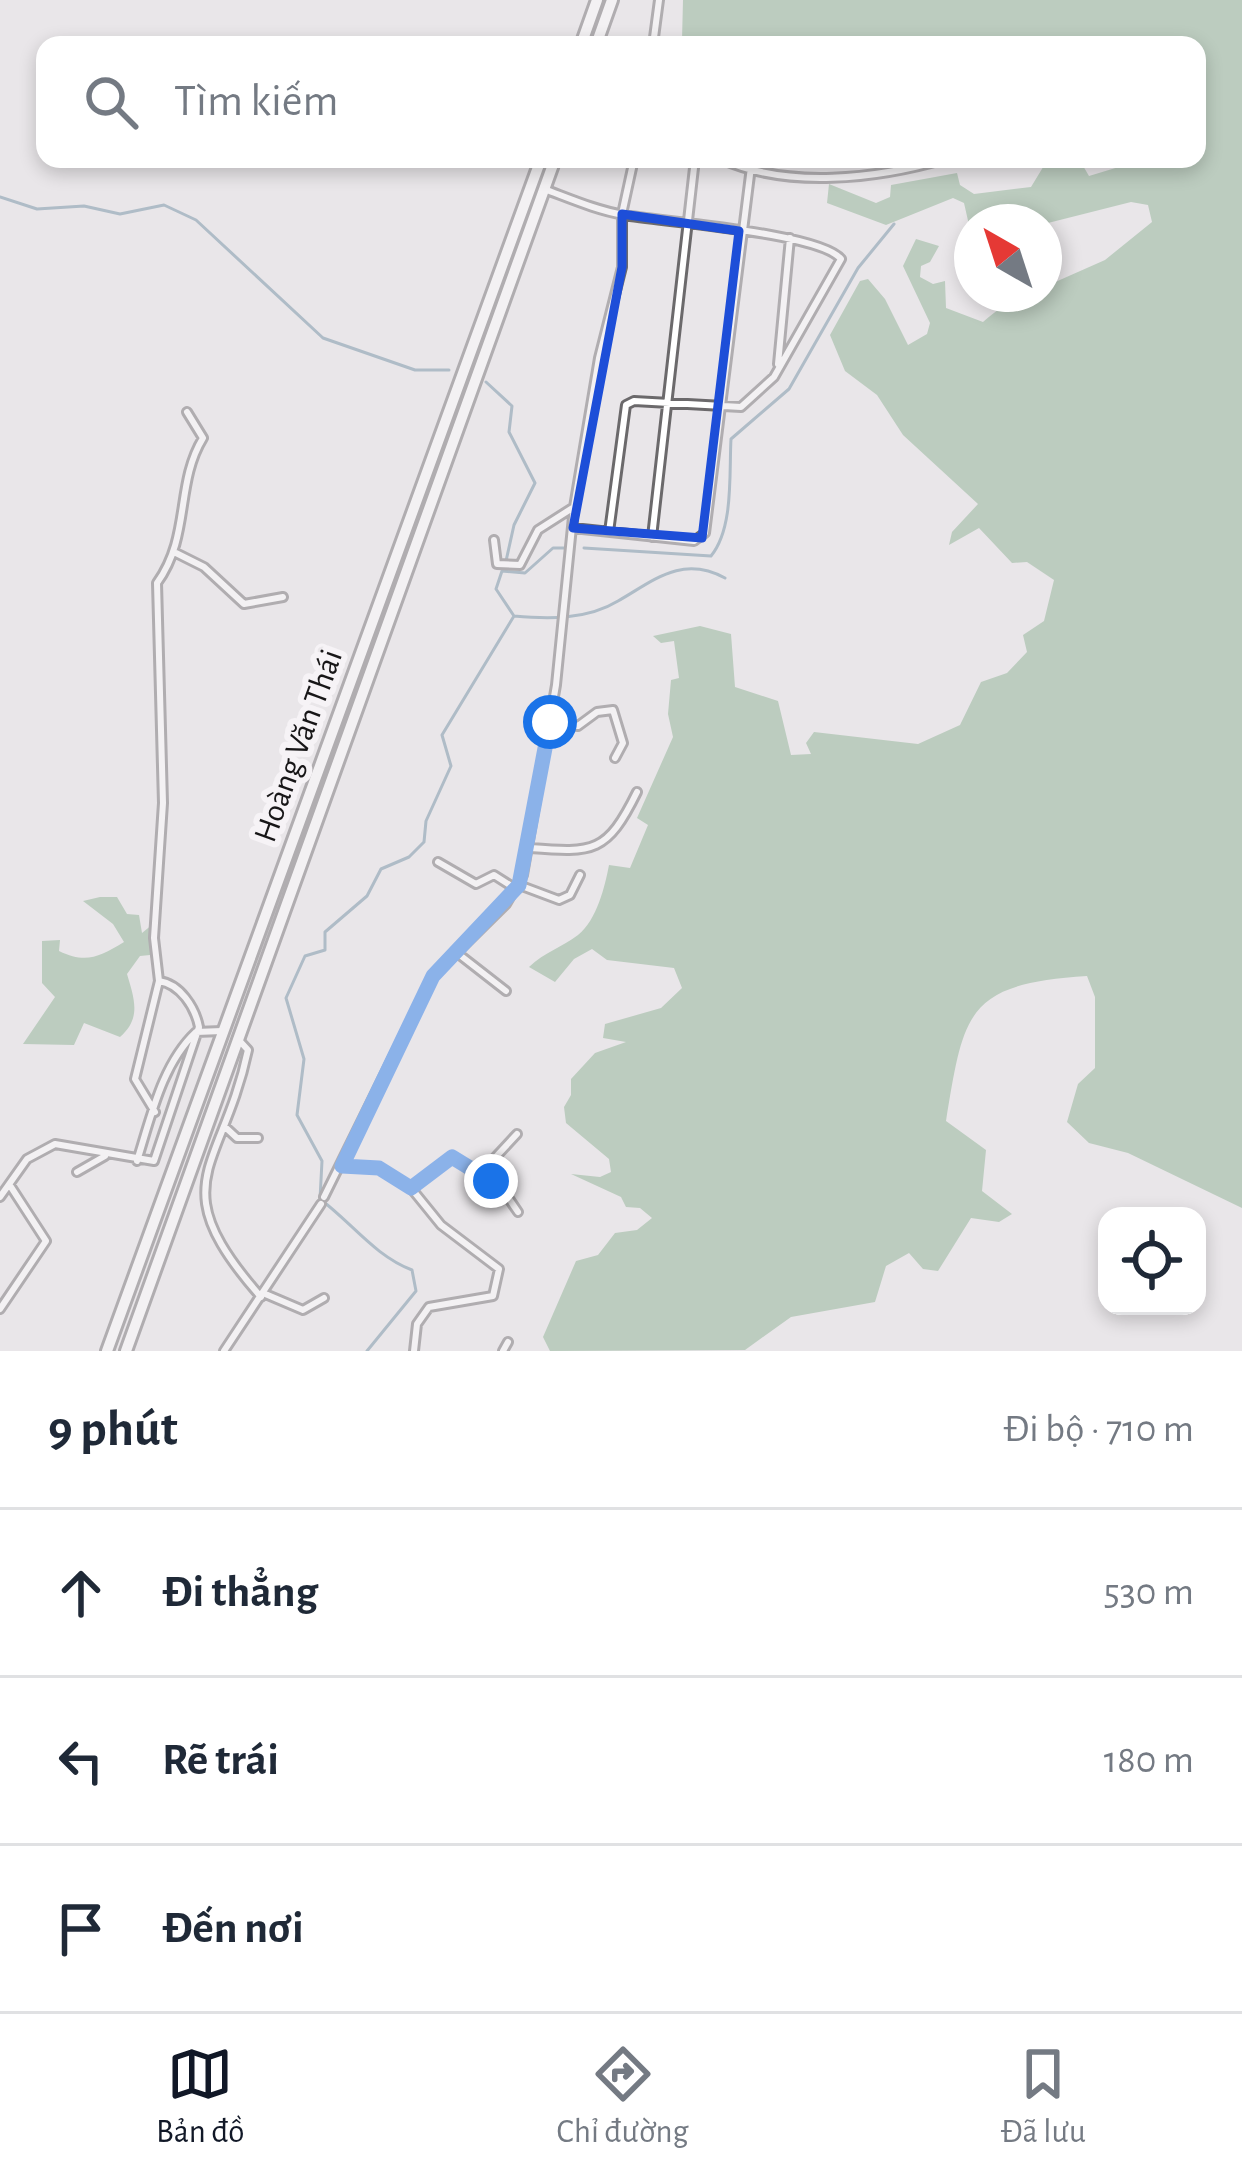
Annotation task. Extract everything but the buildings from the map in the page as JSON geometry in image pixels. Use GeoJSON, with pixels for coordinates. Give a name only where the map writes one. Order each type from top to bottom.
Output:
{"type":"FeatureCollection","features":[{"type":"Feature","properties":{"kind":"main road"},"geometry":{"type":"LineString","coordinates":[[584,36],[597,0]]}},
{"type":"Feature","properties":{"kind":"main road"},"geometry":{"type":"LineString","coordinates":[[599,36],[612,0]]}},
{"type":"Feature","properties":{"kind":"main road","name":"Hoàng Văn Thái"},"geometry":{"type":"LineString","coordinates":[[538,187],[540,168]]}},
{"type":"Feature","properties":{"kind":"main road","name":"Hoàng Văn Thái"},"geometry":{"type":"LineString","coordinates":[[107,1351],[230,1035],[538,187],[550,168]]}},
{"type":"Feature","properties":{"kind":"main road","name":"Hoàng Văn Thái"},"geometry":{"type":"LineString","coordinates":[[126,1351],[230,1035]]}},
{"type":"Feature","properties":{"kind":"street"},"geometry":{"type":"LineString","coordinates":[[654,36],[659,0]]}},
{"type":"Feature","properties":{"kind":"street"},"geometry":{"type":"LineString","coordinates":[[224,1351],[342,1166],[415,1006],[456,952],[517,887],[530,848],[550,722],[574,507],[599,358],[622,267],[622,214],[632,168]]}},
{"type":"Feature","properties":{"kind":"street"},"geometry":{"type":"LineString","coordinates":[[652,538],[693,168]]}},
{"type":"Feature","properties":{"kind":"street"},"geometry":{"type":"LineString","coordinates":[[573,528],[694,541],[705,533],[747,169],[787,179],[894,168]]}},
{"type":"Feature","properties":{"kind":"street"},"geometry":{"type":"LineString","coordinates":[[538,187],[622,214],[790,238],[832,250],[841,259],[779,368],[741,407],[634,401],[624,408],[609,532]]}},
{"type":"Feature","properties":{"kind":"street"},"geometry":{"type":"LineString","coordinates":[[779,368],[790,238]]}},
{"type":"Feature","properties":{"kind":"street"},"geometry":{"type":"LineString","coordinates":[[162,1140],[154,1113],[135,1079],[159,981],[154,938],[163,803],[157,583],[176,554],[191,456],[203,438],[188,412]]}},
{"type":"Feature","properties":{"kind":"street"},"geometry":{"type":"LineString","coordinates":[[494,540],[497,564],[520,565],[538,530],[574,507]]}},
{"type":"Feature","properties":{"kind":"street"},"geometry":{"type":"LineString","coordinates":[[176,554],[204,567],[244,604],[283,597]]}},
{"type":"Feature","properties":{"kind":"street"},"geometry":{"type":"LineString","coordinates":[[550,722],[578,727],[597,712],[613,710],[623,743],[615,758]]}},
{"type":"Feature","properties":{"kind":"street"},"geometry":{"type":"LineString","coordinates":[[530,848],[573,854],[597,847],[621,824],[637,791]]}},
{"type":"Feature","properties":{"kind":"street"},"geometry":{"type":"LineString","coordinates":[[438,862],[476,884],[494,875],[559,901],[580,875]]}},
{"type":"Feature","properties":{"kind":"street"},"geometry":{"type":"LineString","coordinates":[[456,952],[506,991]]}},
{"type":"Feature","properties":{"kind":"street"},"geometry":{"type":"LineString","coordinates":[[0,1197],[27,1159],[55,1144],[152,1163],[198,1018],[170,983],[159,981]]}},
{"type":"Feature","properties":{"kind":"street"},"geometry":{"type":"LineString","coordinates":[[196,1032],[230,1035],[248,1050],[226,1111],[202,1208],[217,1242],[262,1295],[303,1310],[323,1298]]}},
{"type":"Feature","properties":{"kind":"street"},"geometry":{"type":"LineString","coordinates":[[137,1160],[168,1070],[196,1032]]}},
{"type":"Feature","properties":{"kind":"street"},"geometry":{"type":"LineString","coordinates":[[226,1111],[229,1134],[258,1138]]}},
{"type":"Feature","properties":{"kind":"street"},"geometry":{"type":"LineString","coordinates":[[478,1176],[517,1134]]}},
{"type":"Feature","properties":{"kind":"street"},"geometry":{"type":"LineString","coordinates":[[77,1172],[105,1156]]}},
{"type":"Feature","properties":{"kind":"street"},"geometry":{"type":"LineString","coordinates":[[411,1188],[452,1157],[501,1187],[518,1212]]}},
{"type":"Feature","properties":{"kind":"street"},"geometry":{"type":"LineString","coordinates":[[342,1166],[379,1168],[411,1188],[441,1225],[500,1269],[494,1296],[429,1307],[417,1324],[414,1351]]}},
{"type":"Feature","properties":{"kind":"street"},"geometry":{"type":"LineString","coordinates":[[0,1309],[46,1241],[11,1187]]}},
{"type":"Feature","properties":{"kind":"highlighted area"},"geometry":{"type":"Polygon","coordinates":[[[622,214],[739,231],[702,538],[573,528],[622,267],[622,214]]]}},
{"type":"Feature","properties":{"kind":"green space"},"geometry":{"type":"Polygon","coordinates":[[[683,0],[1242,0],[1242,1208],[1128,1153],[1089,1143],[1067,1122],[1078,1084],[1095,1068],[1095,997],[1087,976],[1047,980],[994,997],[967,1029],[946,1121],[986,1150],[982,1191],[1012,1214],[999,1222],[971,1218],[938,1271],[923,1269],[909,1253],[886,1266],[875,1302],[791,1317],[745,1350],[550,1351],[543,1337],[576,1261],[598,1255],[615,1233],[637,1230],[652,1218],[640,1208],[626,1207],[621,1197],[571,1174],[600,1177],[611,1172],[609,1159],[566,1123],[564,1107],[571,1095],[571,1079],[595,1053],[626,1042],[603,1038],[605,1024],[661,1008],[682,988],[674,968],[607,960],[592,949],[574,959],[555,982],[529,967],[585,929],[599,902],[609,865],[630,868],[648,825],[637,818],[673,737],[668,714],[671,680],[679,678],[674,641],[661,643],[653,636],[700,626],[731,634],[735,687],[778,701],[791,755],[811,754],[806,743],[814,732],[918,744],[960,725],[981,682],[1007,673],[1027,652],[1023,635],[1044,621],[1054,580],[1027,562],[1012,563],[979,528],[949,545],[952,532],[978,504],[903,435],[877,395],[845,371],[830,335],[860,281],[868,279],[885,299],[908,345],[927,334],[930,323],[903,266],[916,239],[939,246],[930,262],[921,266],[920,277],[933,284],[945,281],[946,308],[983,322],[996,312],[1062,312],[1062,279],[1105,260],[1152,222],[1148,205],[1131,202],[1062,219],[1062,204],[964,204],[953,198],[886,225],[827,203],[829,184],[876,203],[890,197],[891,185],[957,173],[960,185],[974,194],[1031,187],[1043,168],[1084,168],[1089,176],[1115,168],[1206,168],[1206,36],[682,36],[683,0]]]}},
{"type":"Feature","properties":{"kind":"green space"},"geometry":{"type":"Polygon","coordinates":[[[117,897],[127,914],[139,915],[142,933],[153,924],[159,950],[153,965],[150,955],[140,956],[127,974],[134,1007],[131,1023],[120,1037],[84,1023],[74,1045],[23,1044],[55,997],[42,983],[42,941],[60,940],[59,951],[85,958],[124,942],[113,924],[83,901],[117,897]]]}},
{"type":"Feature","properties":{"kind":"waterway"},"geometry":{"type":"LineString","coordinates":[[0,197],[37,209],[84,206],[120,214],[164,205],[196,220],[323,338],[415,370],[449,370]]}},
{"type":"Feature","properties":{"kind":"waterway"},"geometry":{"type":"LineString","coordinates":[[584,548],[711,556],[727,516],[731,439],[789,389],[858,268],[894,224]]}},
{"type":"Feature","properties":{"kind":"waterway"},"geometry":{"type":"LineString","coordinates":[[486,382],[512,406],[509,432],[535,483],[514,525],[506,561]]}},
{"type":"Feature","properties":{"kind":"waterway"},"geometry":{"type":"LineString","coordinates":[[566,548],[553,548],[525,573],[502,571],[496,589],[514,616],[554,618],[593,612],[681,570],[709,571],[725,578]]}},
{"type":"Feature","properties":{"kind":"waterway"},"geometry":{"type":"LineString","coordinates":[[367,1351],[416,1291],[412,1270],[375,1248],[320,1199],[322,1161],[297,1115],[304,1059],[286,998],[305,956],[325,950],[325,932],[367,896],[381,869],[409,857],[424,842],[426,821],[451,766],[442,735],[514,616]]}},
{"type":"Feature","properties":{"kind":"route"},"geometry":{"type":"LineString","coordinates":[[491,1181],[452,1157],[411,1188],[403,1188],[379,1168],[342,1166],[433,976],[506,904],[524,875],[550,722]]}}]}
